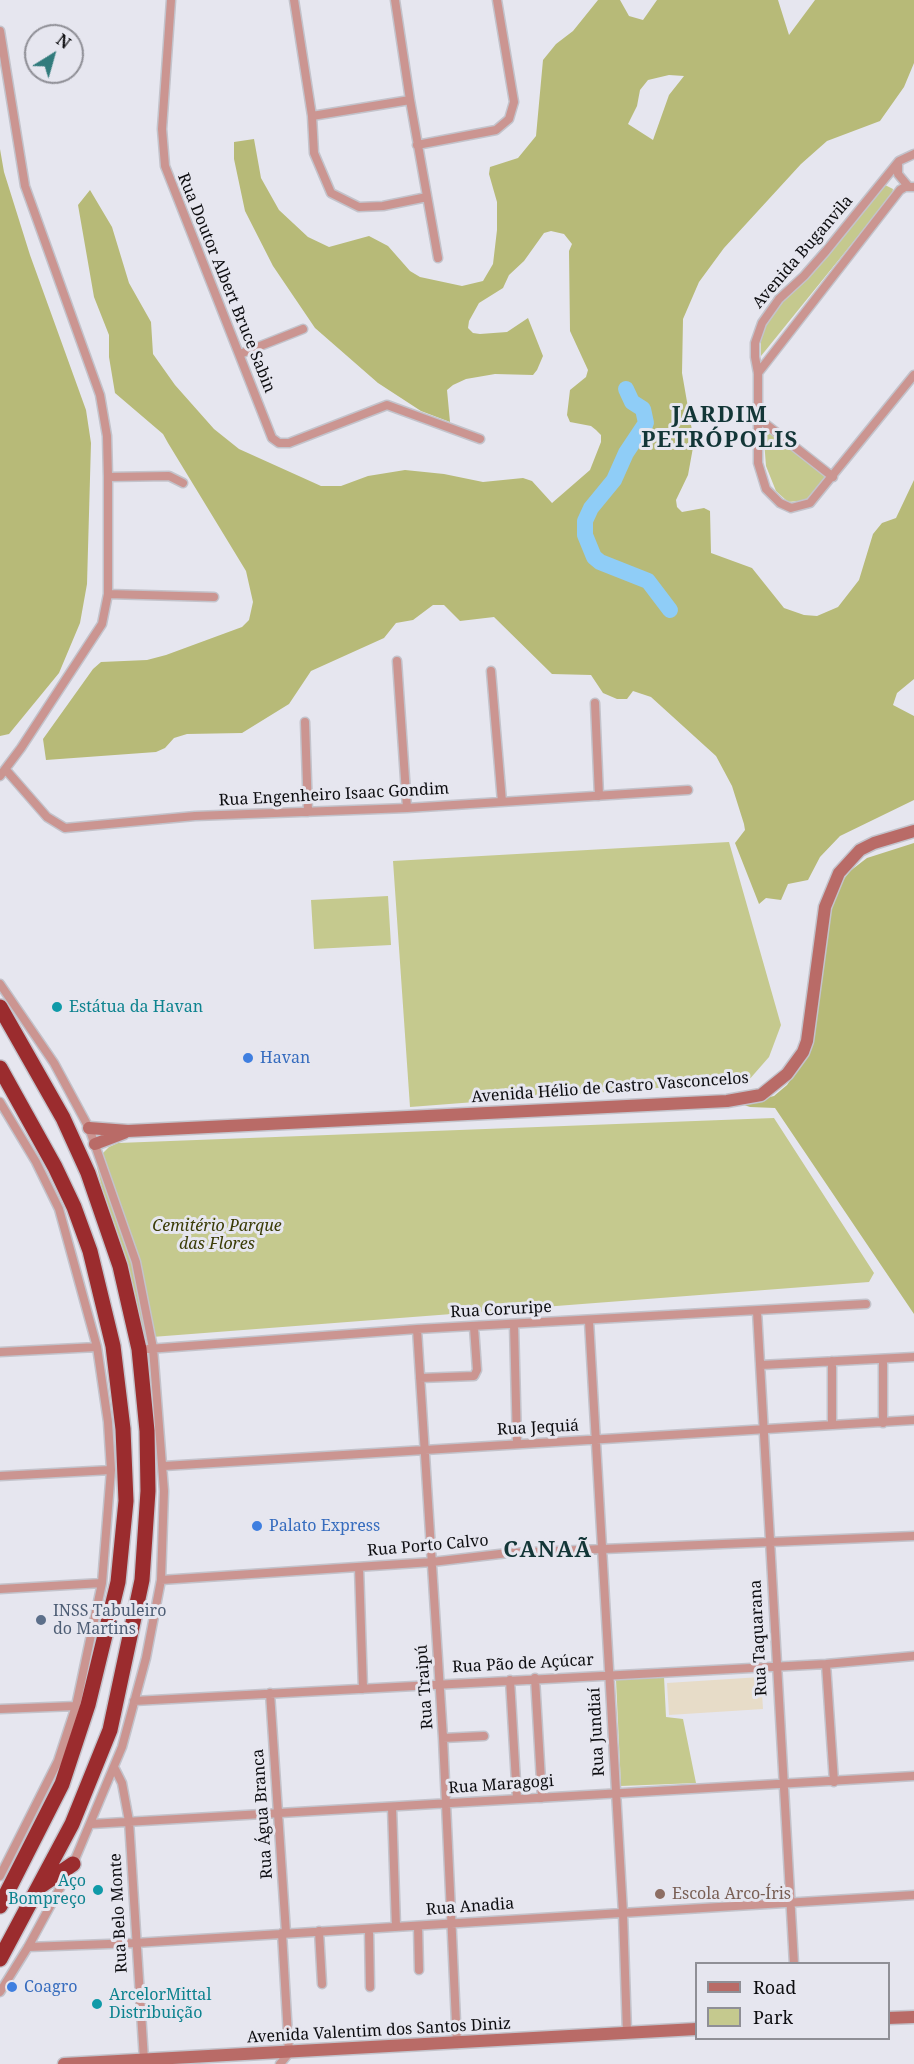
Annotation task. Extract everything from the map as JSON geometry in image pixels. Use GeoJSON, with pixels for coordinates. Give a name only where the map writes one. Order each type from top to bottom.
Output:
{"type":"FeatureCollection","features":[{"type":"Feature","properties":{"kind":"highway"},"geometry":{"type":"LineString","coordinates":[[0,1007],[63,1118],[88,1173],[146,1349],[148,1491],[146,1548],[137,1611],[105,1746],[72,1824],[0,1959]]}},
{"type":"Feature","properties":{"kind":"highway"},"geometry":{"type":"LineString","coordinates":[[0,1068],[56,1167],[90,1251],[112,1346],[123,1429],[126,1501],[118,1582],[88,1705],[62,1784],[0,1906]]}},
{"type":"Feature","properties":{"kind":"highway"},"geometry":{"type":"LineString","coordinates":[[39,1887],[73,1864]]}},
{"type":"Feature","properties":{"kind":"street","name":"Rua Doutor Albert Bruce Sabin"},"geometry":{"type":"LineString","coordinates":[[171,0],[162,129],[165,166],[174,196],[240,354],[268,432],[275,441],[289,443],[387,405],[480,439]]}},
{"type":"Feature","properties":{"kind":"street"},"geometry":{"type":"LineString","coordinates":[[294,0],[312,116],[314,153],[324,181],[332,193],[359,207],[383,206],[427,197]]}},
{"type":"Feature","properties":{"kind":"street"},"geometry":{"type":"LineString","coordinates":[[395,0],[417,145],[438,258]]}},
{"type":"Feature","properties":{"kind":"street"},"geometry":{"type":"LineString","coordinates":[[417,145],[496,130],[509,119],[514,102],[497,0]]}},
{"type":"Feature","properties":{"kind":"street"},"geometry":{"type":"LineString","coordinates":[[0,31],[25,186],[100,395],[107,436],[108,477],[108,594],[105,615],[98,633],[3,773]]}},
{"type":"Feature","properties":{"kind":"street"},"geometry":{"type":"LineString","coordinates":[[312,116],[410,100]]}},
{"type":"Feature","properties":{"kind":"street"},"geometry":{"type":"LineString","coordinates":[[905,189],[898,174],[899,161],[914,153]]}},
{"type":"Feature","properties":{"kind":"street","name":"Avenida Buganvila"},"geometry":{"type":"LineString","coordinates":[[833,477],[805,507],[791,508],[780,503],[765,489],[760,475],[758,373],[755,344],[768,313],[826,251],[899,161]]}},
{"type":"Feature","properties":{"kind":"street"},"geometry":{"type":"LineString","coordinates":[[881,183],[889,181],[905,189]]}},
{"type":"Feature","properties":{"kind":"street"},"geometry":{"type":"LineString","coordinates":[[758,373],[905,189]]}},
{"type":"Feature","properties":{"kind":"street"},"geometry":{"type":"LineString","coordinates":[[240,354],[303,329]]}},
{"type":"Feature","properties":{"kind":"street"},"geometry":{"type":"LineString","coordinates":[[758,418],[833,477],[914,375]]}},
{"type":"Feature","properties":{"kind":"street"},"geometry":{"type":"LineString","coordinates":[[108,477],[169,476],[183,483]]}},
{"type":"Feature","properties":{"kind":"street"},"geometry":{"type":"LineString","coordinates":[[108,594],[214,597]]}},
{"type":"Feature","properties":{"kind":"street"},"geometry":{"type":"LineString","coordinates":[[398,661],[407,808]]}},
{"type":"Feature","properties":{"kind":"street"},"geometry":{"type":"LineString","coordinates":[[491,671],[502,802]]}},
{"type":"Feature","properties":{"kind":"street"},"geometry":{"type":"LineString","coordinates":[[595,703],[599,796]]}},
{"type":"Feature","properties":{"kind":"street"},"geometry":{"type":"LineString","coordinates":[[305,722],[308,812]]}},
{"type":"Feature","properties":{"kind":"street","name":"Rua Engenheiro Isaac Gondim"},"geometry":{"type":"LineString","coordinates":[[3,773],[47,817],[65,828],[195,816],[407,808],[688,790]]}},
{"type":"Feature","properties":{"kind":"street","name":"Avenida Hélio de Castro Vasconcelos"},"geometry":{"type":"LineString","coordinates":[[89,1128],[128,1131],[727,1101],[761,1095],[787,1074],[803,1052],[807,1041],[825,907],[839,873],[860,850],[914,831]]}},
{"type":"Feature","properties":{"kind":"street"},"geometry":{"type":"LineString","coordinates":[[0,984],[54,1063],[89,1128],[136,1262],[146,1349],[164,1466],[161,1580],[134,1701],[114,1767],[73,1864],[28,1947],[0,1992]]}},
{"type":"Feature","properties":{"kind":"street"},"geometry":{"type":"LineString","coordinates":[[0,1102],[36,1162],[59,1209],[97,1347],[108,1422],[111,1470],[102,1583],[76,1706],[58,1761],[0,1876]]}},
{"type":"Feature","properties":{"kind":"street","name":"Avenida Hélio de Castro Vasconcelos"},"geometry":{"type":"LineString","coordinates":[[95,1144],[128,1131]]}},
{"type":"Feature","properties":{"kind":"street","name":"Rua Coruripe"},"geometry":{"type":"LineString","coordinates":[[146,1349],[417,1329],[866,1304]]}},
{"type":"Feature","properties":{"kind":"street","name":"Rua Taquarana"},"geometry":{"type":"LineString","coordinates":[[757,1311],[794,1962]]}},
{"type":"Feature","properties":{"kind":"street","name":"Rua Jundiaí"},"geometry":{"type":"LineString","coordinates":[[589,1321],[623,1913],[627,2033]]}},
{"type":"Feature","properties":{"kind":"street"},"geometry":{"type":"LineString","coordinates":[[514,1324],[517,1444]]}},
{"type":"Feature","properties":{"kind":"street"},"geometry":{"type":"LineString","coordinates":[[420,1378],[470,1377],[477,1370],[474,1327]]}},
{"type":"Feature","properties":{"kind":"street","name":"Rua Traipú"},"geometry":{"type":"LineString","coordinates":[[417,1329],[443,1738],[457,2044]]}},
{"type":"Feature","properties":{"kind":"street"},"geometry":{"type":"LineString","coordinates":[[0,1352],[97,1347]]}},
{"type":"Feature","properties":{"kind":"street"},"geometry":{"type":"LineString","coordinates":[[761,1365],[914,1357]]}},
{"type":"Feature","properties":{"kind":"street"},"geometry":{"type":"LineString","coordinates":[[882,1359],[884,1423]]}},
{"type":"Feature","properties":{"kind":"street"},"geometry":{"type":"LineString","coordinates":[[832,1361],[832,1425]]}},
{"type":"Feature","properties":{"kind":"street","name":"Rua Jequiá"},"geometry":{"type":"LineString","coordinates":[[164,1466],[914,1420]]}},
{"type":"Feature","properties":{"kind":"street"},"geometry":{"type":"LineString","coordinates":[[0,1476],[111,1470]]}},
{"type":"Feature","properties":{"kind":"street","name":"Rua Porto Calvo"},"geometry":{"type":"LineString","coordinates":[[161,1580],[432,1562],[508,1553],[914,1536]]}},
{"type":"Feature","properties":{"kind":"street"},"geometry":{"type":"LineString","coordinates":[[359,1567],[363,1689]]}},
{"type":"Feature","properties":{"kind":"street"},"geometry":{"type":"LineString","coordinates":[[0,1589],[102,1583]]}},
{"type":"Feature","properties":{"kind":"street","name":"Rua Pão de Açúcar"},"geometry":{"type":"LineString","coordinates":[[134,1701],[826,1664],[914,1656]]}},
{"type":"Feature","properties":{"kind":"street"},"geometry":{"type":"LineString","coordinates":[[826,1664],[834,1782]]}},
{"type":"Feature","properties":{"kind":"street"},"geometry":{"type":"LineString","coordinates":[[535,1678],[542,1798]]}},
{"type":"Feature","properties":{"kind":"street"},"geometry":{"type":"LineString","coordinates":[[510,1680],[517,1799]]}},
{"type":"Feature","properties":{"kind":"street","name":"Rua Água Branca"},"geometry":{"type":"LineString","coordinates":[[270,1693],[279,1811],[289,2053]]}},
{"type":"Feature","properties":{"kind":"street"},"geometry":{"type":"LineString","coordinates":[[0,1709],[76,1706]]}},
{"type":"Feature","properties":{"kind":"street"},"geometry":{"type":"LineString","coordinates":[[443,1738],[484,1736]]}},
{"type":"Feature","properties":{"kind":"street","name":"Rua Belo Monte"},"geometry":{"type":"LineString","coordinates":[[114,1767],[122,1783],[129,1821],[144,2060]]}},
{"type":"Feature","properties":{"kind":"street","name":"Rua Maragogi"},"geometry":{"type":"LineString","coordinates":[[91,1824],[279,1811],[392,1807],[914,1776]]}},
{"type":"Feature","properties":{"kind":"street"},"geometry":{"type":"LineString","coordinates":[[392,1807],[396,1927]]}},
{"type":"Feature","properties":{"kind":"street","name":"Rua Anadia"},"geometry":{"type":"LineString","coordinates":[[28,1947],[135,1944],[914,1895]]}},
{"type":"Feature","properties":{"kind":"street"},"geometry":{"type":"LineString","coordinates":[[418,1926],[419,1970]]}},
{"type":"Feature","properties":{"kind":"street"},"geometry":{"type":"LineString","coordinates":[[369,1929],[370,1987]]}},
{"type":"Feature","properties":{"kind":"street"},"geometry":{"type":"LineString","coordinates":[[319,1931],[322,1984]]}},
{"type":"Feature","properties":{"kind":"street"},"geometry":{"type":"LineString","coordinates":[[890,2018],[914,2017]]}},
{"type":"Feature","properties":{"kind":"street","name":"Avenida Valentim dos Santos Diniz"},"geometry":{"type":"LineString","coordinates":[[64,2064],[695,2029]]}},
{"type":"Feature","properties":{"kind":"street"},"geometry":{"type":"LineString","coordinates":[[280,2064],[289,2053]]}},
{"type":"Feature","properties":{"kind":"shaded area"},"geometry":{"type":"Polygon","coordinates":[[[761,1677],[763,1709],[669,1715],[667,1683],[761,1677]]]}},
{"type":"Feature","properties":{"kind":"green space"},"geometry":{"type":"Polygon","coordinates":[[[598,0],[620,0],[629,16],[643,20],[657,0],[778,0],[789,35],[815,0],[914,0],[914,63],[904,87],[880,121],[827,141],[801,164],[724,248],[699,282],[683,319],[682,373],[694,442],[688,475],[676,500],[677,507],[682,512],[704,508],[710,511],[711,553],[752,568],[784,608],[804,615],[817,616],[838,607],[859,580],[873,534],[882,523],[896,518],[914,480],[914,679],[897,693],[893,705],[914,716],[914,800],[840,836],[820,857],[808,880],[788,884],[781,900],[766,898],[759,904],[735,843],[745,830],[744,824],[732,786],[716,756],[651,697],[633,691],[627,699],[617,699],[603,693],[591,675],[552,674],[494,617],[460,621],[444,605],[433,605],[413,620],[396,623],[384,638],[311,671],[289,704],[242,733],[187,734],[174,738],[165,748],[156,752],[46,760],[43,739],[93,669],[101,662],[147,660],[242,627],[249,620],[253,602],[246,571],[163,434],[115,393],[109,357],[109,335],[94,297],[78,205],[90,190],[112,227],[129,283],[151,322],[153,354],[175,385],[214,429],[239,449],[321,486],[341,486],[368,476],[405,470],[444,474],[483,482],[523,478],[532,481],[552,503],[590,470],[601,442],[601,435],[591,426],[570,422],[567,415],[570,390],[586,377],[588,370],[570,331],[569,251],[572,244],[564,234],[551,231],[544,233],[524,261],[509,275],[503,288],[479,303],[469,321],[468,328],[473,333],[480,334],[507,332],[528,318],[543,356],[537,370],[533,375],[495,374],[466,379],[453,385],[447,390],[450,422],[421,411],[378,383],[315,328],[273,266],[245,211],[234,159],[234,142],[254,139],[261,178],[279,210],[308,237],[329,247],[369,236],[388,246],[410,271],[420,277],[462,286],[483,281],[493,264],[497,230],[497,202],[489,174],[490,167],[518,158],[536,136],[543,60],[556,44],[573,31],[598,0]],[[669,75],[648,80],[640,90],[637,106],[628,124],[653,140],[669,95],[684,76],[669,75]]]}},
{"type":"Feature","properties":{"kind":"green space"},"geometry":{"type":"Polygon","coordinates":[[[0,149],[4,172],[30,255],[86,410],[91,443],[87,584],[80,623],[59,673],[9,734],[0,736],[0,149]]]}},
{"type":"Feature","properties":{"kind":"green space"},"geometry":{"type":"Polygon","coordinates":[[[885,185],[893,189],[892,194],[761,356],[761,335],[765,325],[783,300],[814,272],[885,185]]]}},
{"type":"Feature","properties":{"kind":"green space"},"geometry":{"type":"Polygon","coordinates":[[[763,427],[828,477],[809,500],[788,502],[776,491],[766,466],[763,427]]]}},
{"type":"Feature","properties":{"kind":"green space"},"geometry":{"type":"Polygon","coordinates":[[[729,842],[781,1025],[769,1057],[748,1081],[410,1107],[393,861],[729,842]]]}},
{"type":"Feature","properties":{"kind":"green space"},"geometry":{"type":"Polygon","coordinates":[[[914,843],[914,1314],[775,1108],[750,1107],[741,1104],[774,1096],[787,1085],[802,1063],[832,895],[850,871],[867,858],[914,843]]]}},
{"type":"Feature","properties":{"kind":"green space"},"geometry":{"type":"Polygon","coordinates":[[[388,896],[391,945],[314,949],[311,900],[388,896]]]}},
{"type":"Feature","properties":{"kind":"green space","name":"Cemitério Parque das Flores"},"geometry":{"type":"Polygon","coordinates":[[[774,1118],[874,1273],[869,1282],[139,1338],[97,1167],[101,1155],[109,1147],[118,1143],[774,1118]]]}},
{"type":"Feature","properties":{"kind":"green space"},"geometry":{"type":"Polygon","coordinates":[[[664,1677],[666,1717],[683,1719],[696,1783],[621,1786],[616,1680],[664,1677]]]}},
{"type":"Feature","properties":{"kind":"waterway"},"geometry":{"type":"LineString","coordinates":[[626,389],[632,402],[643,409],[646,423],[626,453],[614,480],[591,508],[585,521],[585,535],[594,557],[600,562],[648,581],[670,610]]}},
{"type":"Feature","properties":{"kind":"place","name":"Estátua da Havan"},"geometry":{"type":"Point","coordinates":[57,1007]}},
{"type":"Feature","properties":{"kind":"place","name":"Havan"},"geometry":{"type":"Point","coordinates":[248,1058]}},
{"type":"Feature","properties":{"kind":"place","name":"Palato Express"},"geometry":{"type":"Point","coordinates":[257,1526]}},
{"type":"Feature","properties":{"kind":"place","name":"INSS Tabuleiro do Martins"},"geometry":{"type":"Point","coordinates":[41,1620]}},
{"type":"Feature","properties":{"kind":"place","name":"Aço Bompreço"},"geometry":{"type":"Point","coordinates":[98,1890]}},
{"type":"Feature","properties":{"kind":"place","name":"Escola Arco-Íris"},"geometry":{"type":"Point","coordinates":[660,1894]}},
{"type":"Feature","properties":{"kind":"place","name":"Coagro"},"geometry":{"type":"Point","coordinates":[12,1987]}},
{"type":"Feature","properties":{"kind":"place","name":"ArcelorMittal Distribuição"},"geometry":{"type":"Point","coordinates":[97,2004]}},
{"type":"Feature","properties":{"kind":"district","name":"JARDIM PETRÓPOLIS"},"geometry":{"type":"Point","coordinates":[720,428]}},
{"type":"Feature","properties":{"kind":"district","name":"CANAÃ"},"geometry":{"type":"Point","coordinates":[548,1551]}}]}
